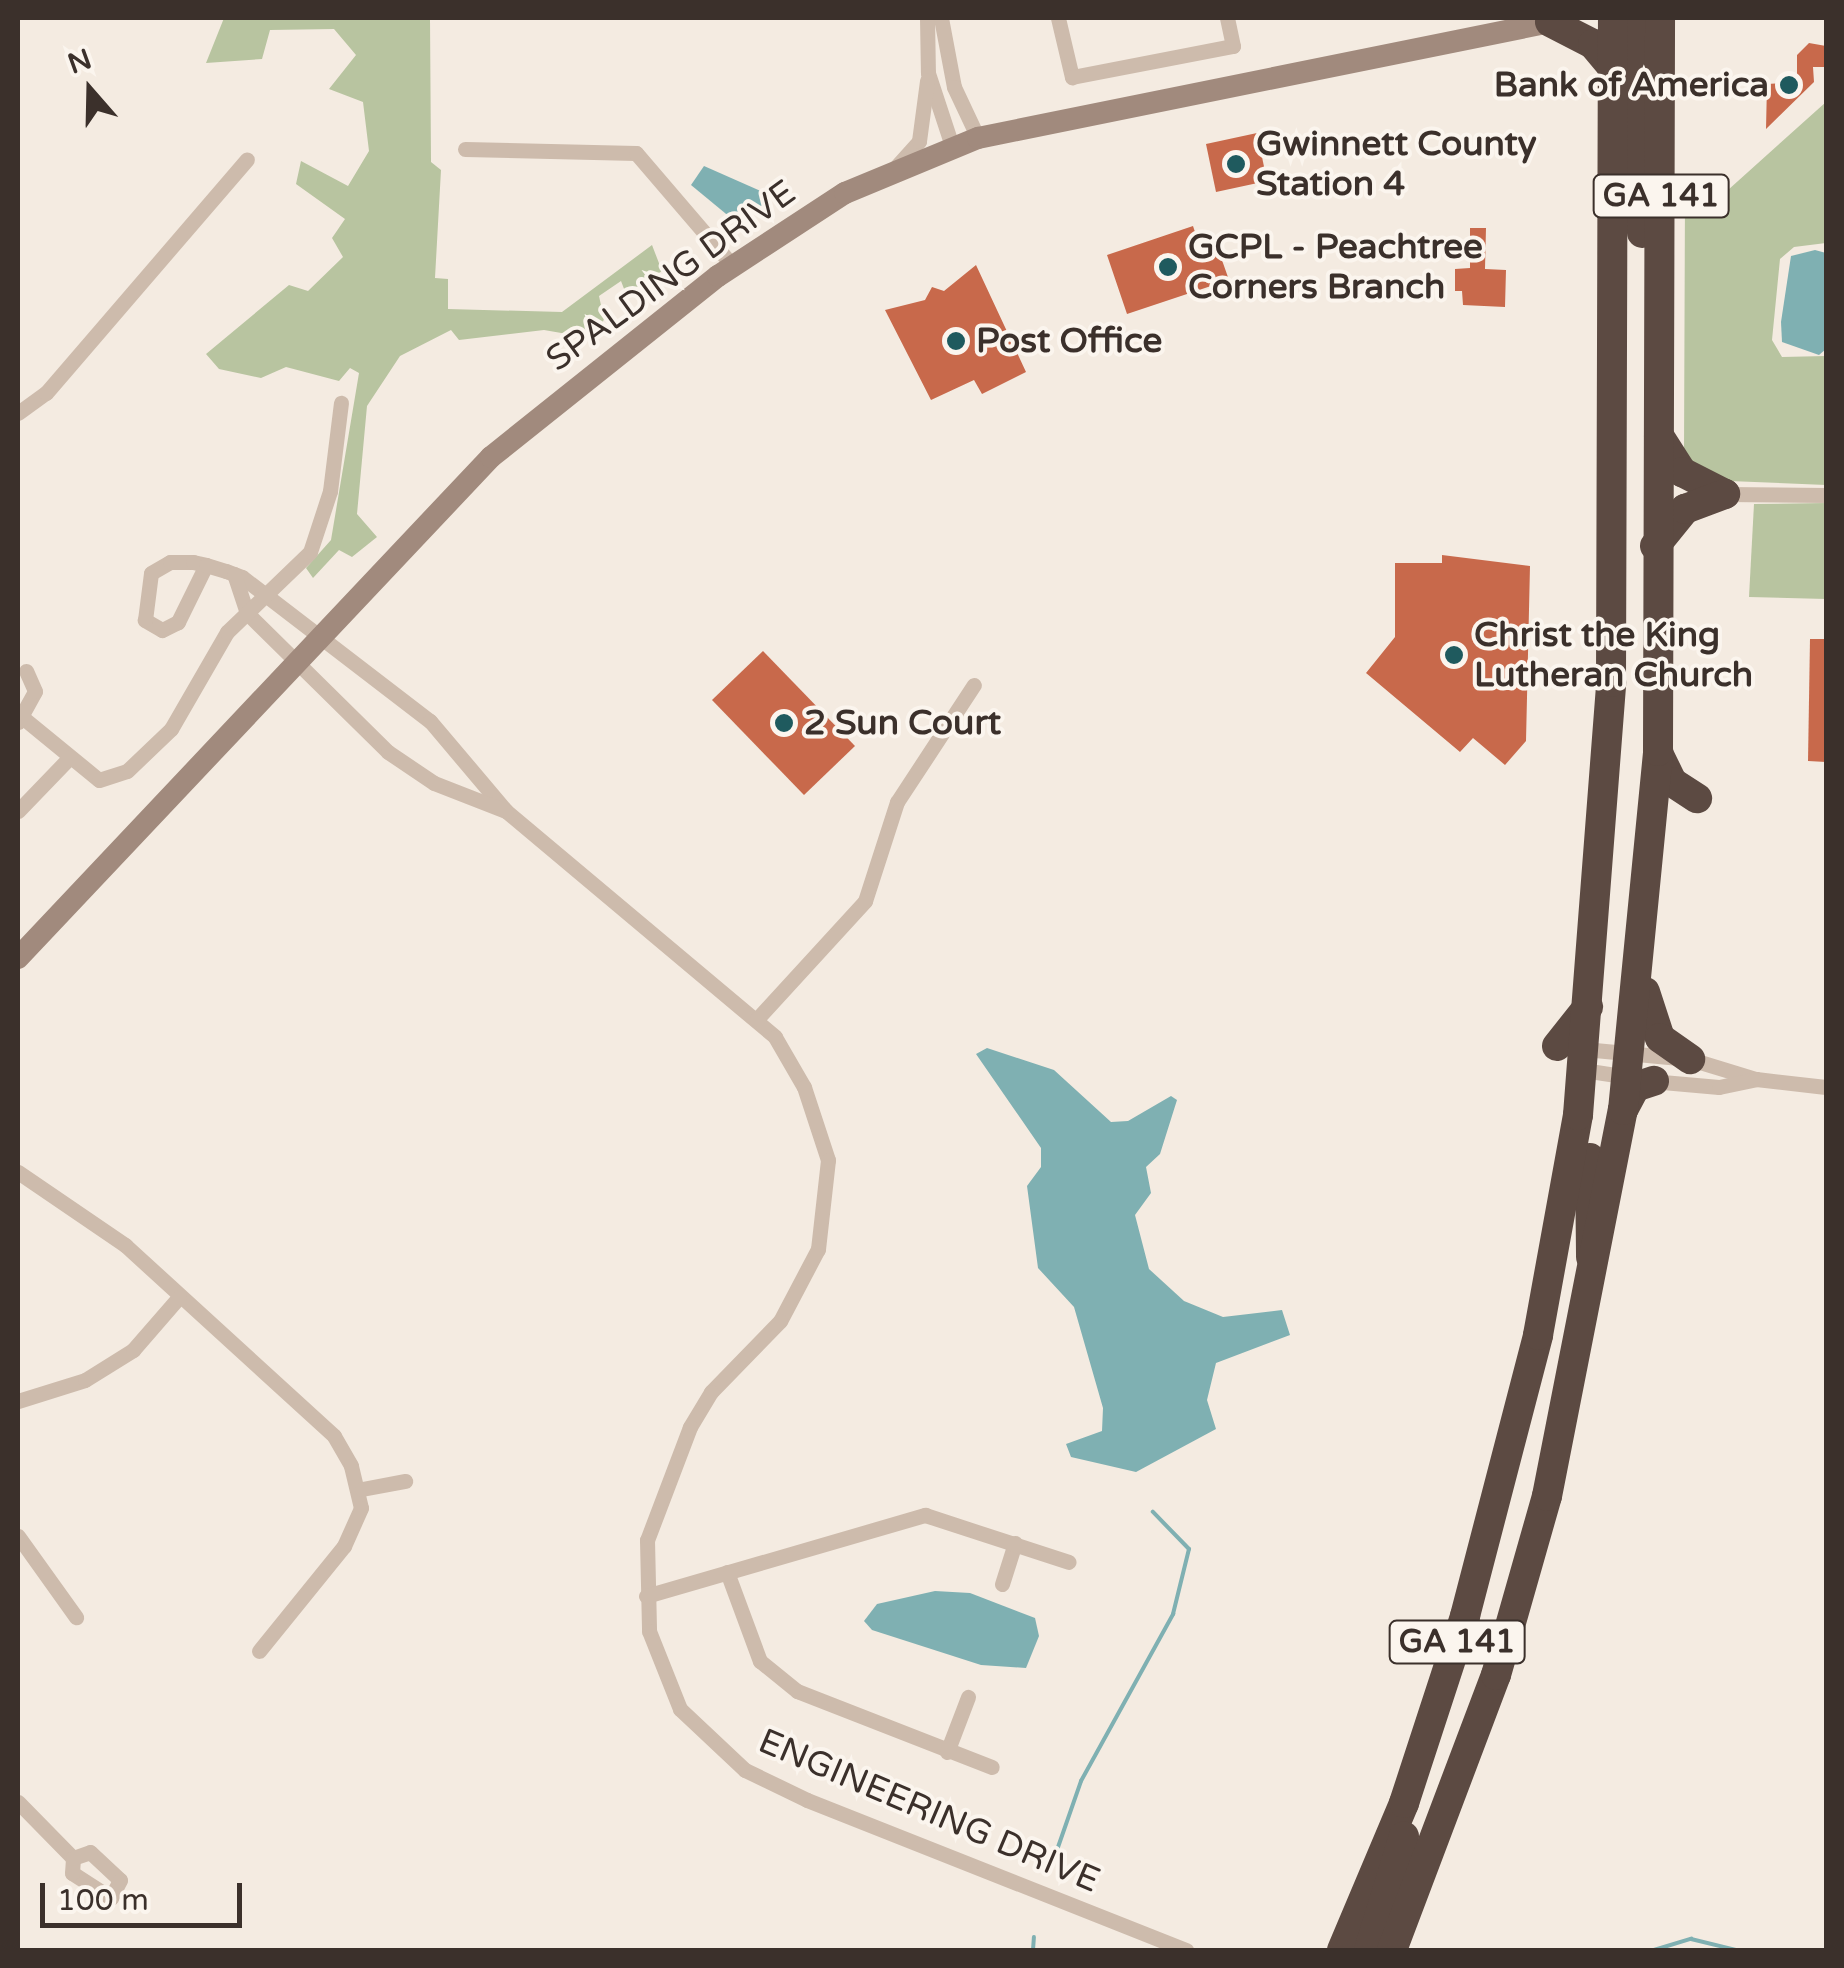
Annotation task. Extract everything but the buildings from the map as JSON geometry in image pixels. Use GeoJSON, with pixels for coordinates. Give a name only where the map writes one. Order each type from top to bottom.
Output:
{"type":"FeatureCollection","features":[{"type":"Feature","properties":{"kind":"highway","name":"GA 141"},"geometry":{"type":"LineString","coordinates":[[1392,1950],[1508,1636],[1569,1406],[1623,1110],[1635,1086],[1605,1062],[1589,1004],[1604,849],[1612,18]]}},
{"type":"Feature","properties":{"kind":"highway"},"geometry":{"type":"LineString","coordinates":[[1636,18],[1644,277],[1659,374]]}},
{"type":"Feature","properties":{"kind":"highway","name":"GA 141"},"geometry":{"type":"LineString","coordinates":[[1342,1950],[1404,1803],[1465,1616],[1605,1062],[1644,954],[1654,836],[1670,811],[1697,798],[1672,782],[1658,751],[1655,546],[1660,18]]}},
{"type":"Feature","properties":{"kind":"highway"},"geometry":{"type":"LineString","coordinates":[[1561,20],[1593,44],[1613,68]]}},
{"type":"Feature","properties":{"kind":"highway"},"geometry":{"type":"LineString","coordinates":[[1658,430],[1682,472],[1725,494]]}},
{"type":"Feature","properties":{"kind":"highway"},"geometry":{"type":"LineString","coordinates":[[1655,546],[1684,509],[1725,494]]}},
{"type":"Feature","properties":{"kind":"highway"},"geometry":{"type":"LineString","coordinates":[[1594,1270],[1586,1190],[1605,1062],[1616,925],[1604,849]]}},
{"type":"Feature","properties":{"kind":"highway"},"geometry":{"type":"LineString","coordinates":[[1644,954],[1650,1024],[1690,1058]]}},
{"type":"Feature","properties":{"kind":"highway"},"geometry":{"type":"LineString","coordinates":[[1369,1950],[1404,1838],[1404,1803]]}},
{"type":"Feature","properties":{"kind":"main road","name":"SPALDING DRIVE"},"geometry":{"type":"LineString","coordinates":[[18,958],[491,457],[733,266],[895,168],[978,138],[1561,20]]}},
{"type":"Feature","properties":{"kind":"street"},"geometry":{"type":"LineString","coordinates":[[895,168],[919,141],[928,72],[928,18]]}},
{"type":"Feature","properties":{"kind":"street"},"geometry":{"type":"LineString","coordinates":[[941,18],[954,87],[978,138]]}},
{"type":"Feature","properties":{"kind":"street"},"geometry":{"type":"LineString","coordinates":[[1058,18],[1072,77],[1232,46],[1227,18]]}},
{"type":"Feature","properties":{"kind":"street"},"geometry":{"type":"LineString","coordinates":[[928,72],[952,146]]}},
{"type":"Feature","properties":{"kind":"street"},"geometry":{"type":"LineString","coordinates":[[466,148],[636,153],[733,266]]}},
{"type":"Feature","properties":{"kind":"street"},"geometry":{"type":"LineString","coordinates":[[18,413],[46,394],[247,159]]}},
{"type":"Feature","properties":{"kind":"street"},"geometry":{"type":"LineString","coordinates":[[26,672],[35,691],[20,720],[100,780],[127,772],[171,729],[215,646],[310,552],[330,491],[341,402]]}},
{"type":"Feature","properties":{"kind":"street"},"geometry":{"type":"LineString","coordinates":[[1725,494],[1826,495]]}},
{"type":"Feature","properties":{"kind":"street"},"geometry":{"type":"LineString","coordinates":[[170,562],[206,565],[178,622],[162,630],[145,620],[151,573],[170,562]]}},
{"type":"Feature","properties":{"kind":"street","name":"ENGINEERING DRIVE"},"geometry":{"type":"LineString","coordinates":[[206,565],[234,574],[265,594],[316,640],[430,721],[506,812],[756,1019],[792,1063],[819,1125],[828,1160],[824,1225],[812,1267],[780,1321],[711,1392],[684,1441],[647,1540],[649,1631],[680,1709],[745,1770],[1186,1950],[1202,1950]]}},
{"type":"Feature","properties":{"kind":"street"},"geometry":{"type":"LineString","coordinates":[[234,574],[247,612]]}},
{"type":"Feature","properties":{"kind":"street","name":"ENGINEERING DRIVE"},"geometry":{"type":"LineString","coordinates":[[247,612],[295,664],[388,752],[434,784],[506,812]]}},
{"type":"Feature","properties":{"kind":"street"},"geometry":{"type":"LineString","coordinates":[[756,1019],[865,901],[897,802],[974,685]]}},
{"type":"Feature","properties":{"kind":"street"},"geometry":{"type":"LineString","coordinates":[[18,811],[69,758]]}},
{"type":"Feature","properties":{"kind":"street"},"geometry":{"type":"LineString","coordinates":[[1605,1062],[1690,1058],[1756,1079],[1826,1087]]}},
{"type":"Feature","properties":{"kind":"street"},"geometry":{"type":"LineString","coordinates":[[1605,1062],[1719,1086],[1756,1079]]}},
{"type":"Feature","properties":{"kind":"street"},"geometry":{"type":"LineString","coordinates":[[18,1172],[125,1245],[334,1436],[362,1489],[344,1546],[259,1651]]}},
{"type":"Feature","properties":{"kind":"street"},"geometry":{"type":"LineString","coordinates":[[18,1401],[85,1380],[133,1350],[179,1298]]}},
{"type":"Feature","properties":{"kind":"street"},"geometry":{"type":"LineString","coordinates":[[362,1489],[405,1480]]}},
{"type":"Feature","properties":{"kind":"street"},"geometry":{"type":"LineString","coordinates":[[646,1596],[925,1515],[1068,1562]]}},
{"type":"Feature","properties":{"kind":"street"},"geometry":{"type":"LineString","coordinates":[[18,1536],[76,1617]]}},
{"type":"Feature","properties":{"kind":"street"},"geometry":{"type":"LineString","coordinates":[[1002,1584],[1015,1542]]}},
{"type":"Feature","properties":{"kind":"street"},"geometry":{"type":"LineString","coordinates":[[726,1572],[760,1662],[842,1713],[992,1767]]}},
{"type":"Feature","properties":{"kind":"street"},"geometry":{"type":"LineString","coordinates":[[948,1752],[968,1697]]}},
{"type":"Feature","properties":{"kind":"street"},"geometry":{"type":"LineString","coordinates":[[18,1802],[73,1858]]}},
{"type":"Feature","properties":{"kind":"green space"},"geometry":{"type":"Polygon","coordinates":[[[224,18],[430,18],[431,162],[441,170],[435,278],[448,279],[448,309],[562,312],[652,245],[662,271],[626,294],[621,281],[599,296],[604,319],[596,339],[544,330],[459,340],[451,330],[400,356],[367,406],[357,514],[377,537],[352,557],[339,550],[313,578],[306,568],[331,540],[359,373],[350,368],[339,381],[286,367],[261,378],[219,369],[206,354],[289,285],[308,291],[343,257],[332,238],[345,219],[296,184],[301,161],[348,186],[369,151],[363,102],[329,89],[356,55],[334,29],[270,30],[262,59],[206,63],[224,18]]]}},
{"type":"Feature","properties":{"kind":"green space"},"geometry":{"type":"Polygon","coordinates":[[[1826,102],[1826,243],[1794,247],[1780,259],[1772,340],[1782,357],[1826,356],[1826,485],[1704,480],[1684,454],[1685,195],[1728,190],[1826,102]]]}},
{"type":"Feature","properties":{"kind":"green space"},"geometry":{"type":"Polygon","coordinates":[[[1826,503],[1826,599],[1749,597],[1754,504],[1826,503]]]}},
{"type":"Feature","properties":{"kind":"water"},"geometry":{"type":"Polygon","coordinates":[[[704,166],[774,197],[743,219],[731,218],[691,185],[704,166]]]}},
{"type":"Feature","properties":{"kind":"water"},"geometry":{"type":"Polygon","coordinates":[[[1815,250],[1826,253],[1826,349],[1819,355],[1782,342],[1781,322],[1791,256],[1815,250]]]}},
{"type":"Feature","properties":{"kind":"water"},"geometry":{"type":"Polygon","coordinates":[[[987,1048],[1054,1070],[1111,1122],[1128,1121],[1171,1096],[1177,1100],[1160,1154],[1146,1167],[1151,1193],[1135,1215],[1149,1269],[1184,1301],[1223,1317],[1282,1310],[1290,1335],[1216,1363],[1207,1400],[1216,1429],[1136,1472],[1071,1457],[1066,1444],[1102,1431],[1103,1408],[1074,1307],[1038,1268],[1027,1186],[1041,1167],[1041,1148],[976,1054],[987,1048]]]}},
{"type":"Feature","properties":{"kind":"water"},"geometry":{"type":"Polygon","coordinates":[[[935,1591],[970,1593],[1035,1618],[1039,1636],[1026,1668],[981,1665],[872,1630],[864,1621],[877,1604],[935,1591]]]}},
{"type":"Feature","properties":{"kind":"waterway"},"geometry":{"type":"LineString","coordinates":[[1057,1850],[1081,1781],[1173,1614],[1189,1549],[1153,1512]]}},
{"type":"Feature","properties":{"kind":"waterway"},"geometry":{"type":"LineString","coordinates":[[1033,1950],[1034,1937]]}},
{"type":"Feature","properties":{"kind":"waterway"},"geometry":{"type":"LineString","coordinates":[[1654,1950],[1691,1939],[1736,1950]]}},
{"type":"Feature","properties":{"kind":"place","name":"Bank of America"},"geometry":{"type":"Point","coordinates":[1789,85]}},
{"type":"Feature","properties":{"kind":"place","name":"Gwinnett County Station 4"},"geometry":{"type":"Point","coordinates":[1236,164]}},
{"type":"Feature","properties":{"kind":"place","name":"GCPL - Peachtree Corners Branch"},"geometry":{"type":"Point","coordinates":[1168,267]}},
{"type":"Feature","properties":{"kind":"place","name":"Post Office"},"geometry":{"type":"Point","coordinates":[956,341]}},
{"type":"Feature","properties":{"kind":"place","name":"Christ the King Lutheran Church"},"geometry":{"type":"Point","coordinates":[1454,655]}},
{"type":"Feature","properties":{"kind":"place","name":"2 Sun Court"},"geometry":{"type":"Point","coordinates":[784,723]}}]}
